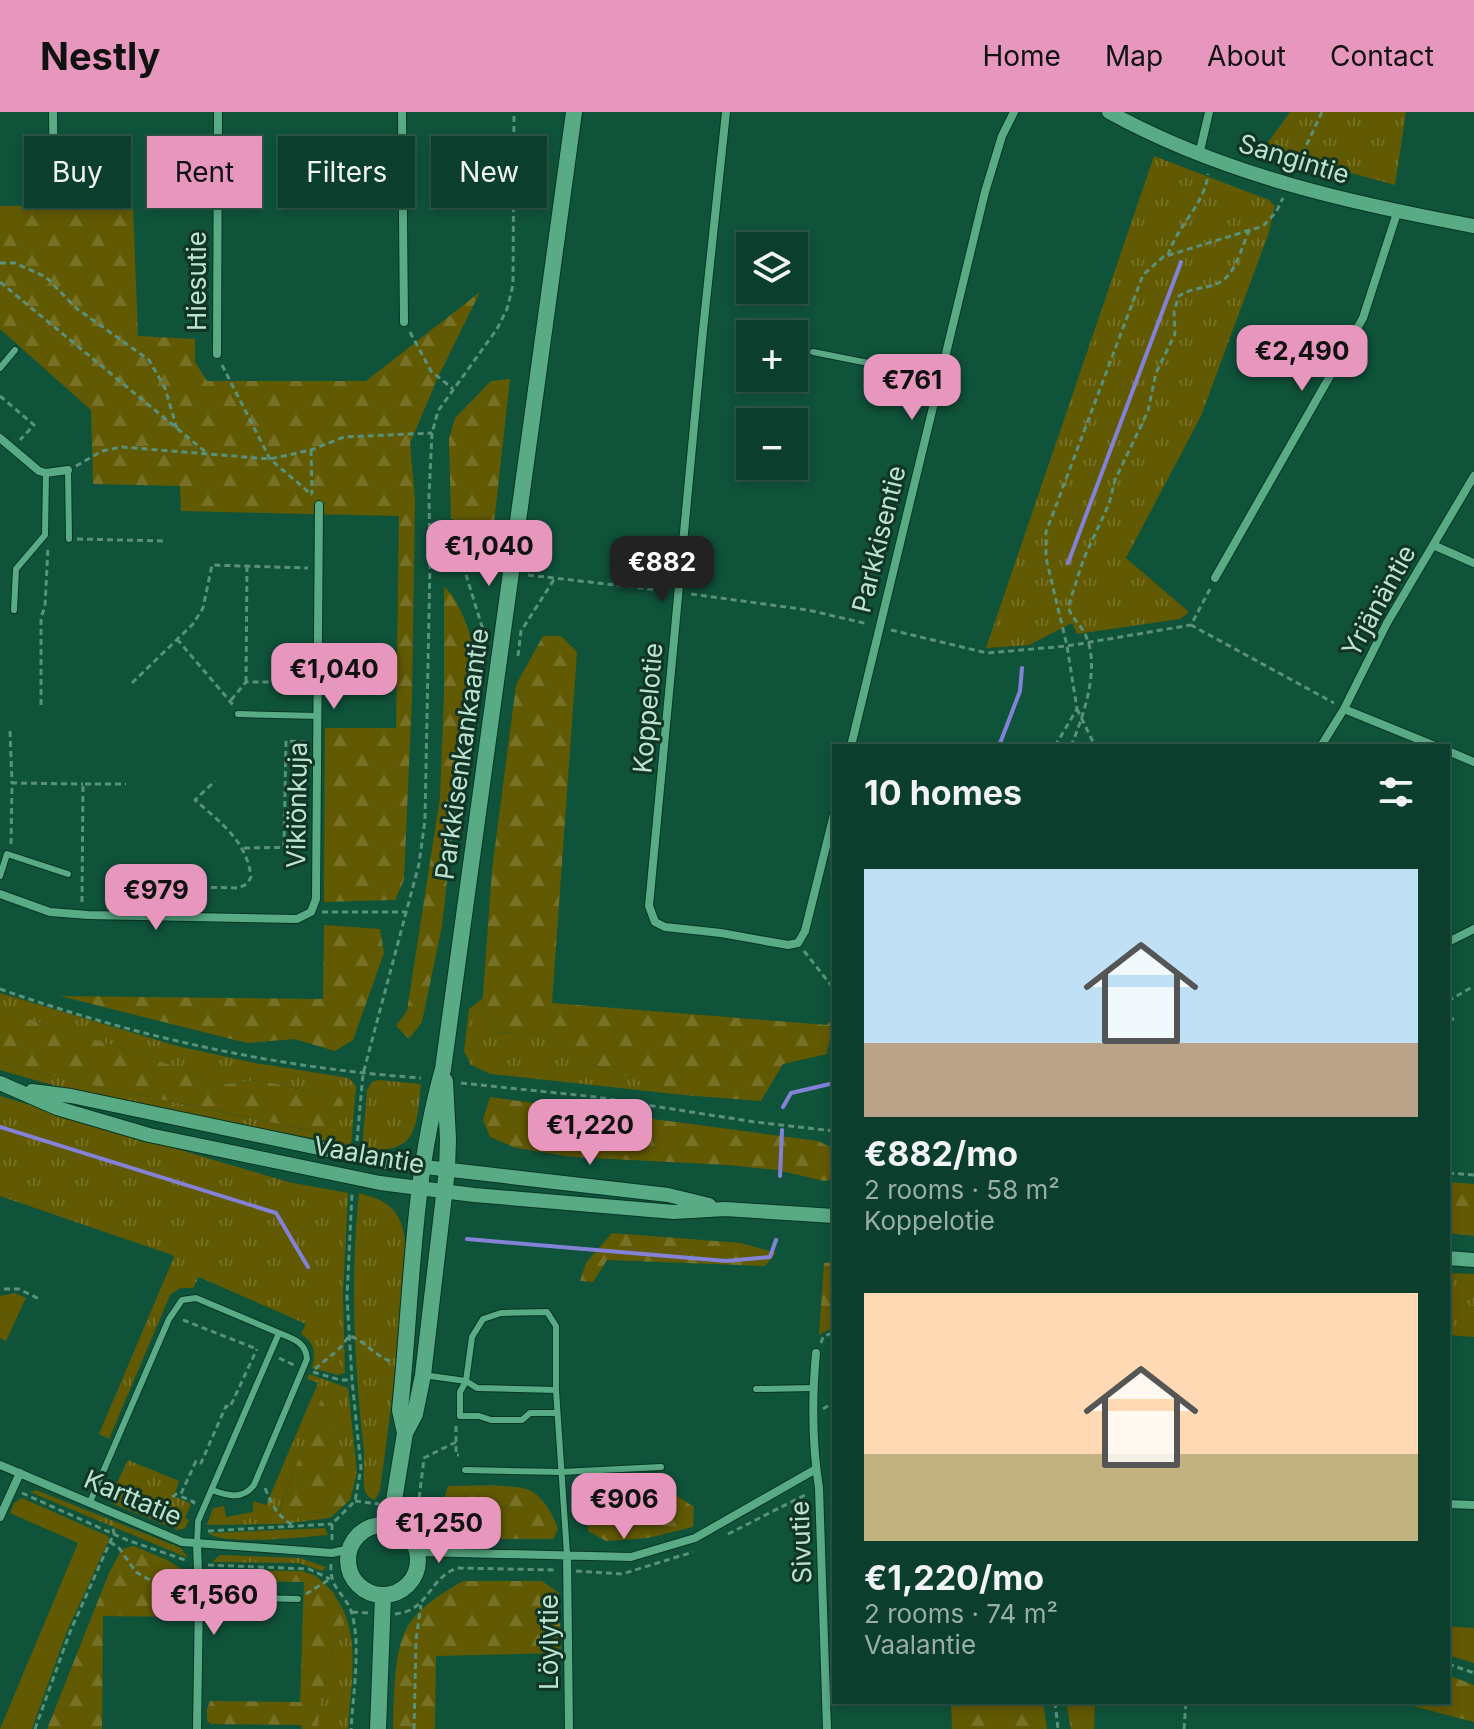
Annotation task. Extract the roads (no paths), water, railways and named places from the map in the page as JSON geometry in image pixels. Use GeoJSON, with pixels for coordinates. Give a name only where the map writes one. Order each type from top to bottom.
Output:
{"type":"FeatureCollection","features":[{"type":"Feature","properties":{"kind":"main road","name":"Parkkisenkankaantie"},"geometry":{"type":"LineString","coordinates":[[405,1433],[400,1410],[422,1167],[443,1069],[574,112]]}},
{"type":"Feature","properties":{"kind":"main road","name":"Parkkisenkankaantie"},"geometry":{"type":"LineString","coordinates":[[390,1525],[405,1433],[415,1414],[423,1375],[445,1192],[448,1139],[443,1069]]}},
{"type":"Feature","properties":{"kind":"main road"},"geometry":{"type":"LineString","coordinates":[[390,1525],[405,1532],[418,1552],[419,1565],[413,1580],[399,1592],[383,1596],[362,1589],[351,1576],[348,1561],[350,1549],[358,1536],[369,1528],[390,1525]]}},
{"type":"Feature","properties":{"kind":"main road"},"geometry":{"type":"LineString","coordinates":[[378,1729],[383,1596]]}},
{"type":"Feature","properties":{"kind":"street"},"geometry":{"type":"LineString","coordinates":[[53,112],[53,136]]}},
{"type":"Feature","properties":{"kind":"street","name":"Hiesutie"},"geometry":{"type":"LineString","coordinates":[[217,354],[218,112]]}},
{"type":"Feature","properties":{"kind":"street"},"geometry":{"type":"LineString","coordinates":[[402,112],[404,322]]}},
{"type":"Feature","properties":{"kind":"street","name":"Koppelotie"},"geometry":{"type":"LineString","coordinates":[[726,112],[649,906],[655,922],[665,927],[788,945],[798,943],[805,931],[832,822]]}},
{"type":"Feature","properties":{"kind":"street","name":"Parkkisentie"},"geometry":{"type":"LineString","coordinates":[[851,744],[985,192],[1002,136],[1014,112]]}},
{"type":"Feature","properties":{"kind":"street","name":"Sangintie"},"geometry":{"type":"LineString","coordinates":[[1109,112],[1199,155],[1289,184],[1397,213],[1474,226]]}},
{"type":"Feature","properties":{"kind":"street"},"geometry":{"type":"LineString","coordinates":[[1199,155],[1209,112]]}},
{"type":"Feature","properties":{"kind":"street"},"geometry":{"type":"LineString","coordinates":[[1215,578],[1363,318],[1397,213]]}},
{"type":"Feature","properties":{"kind":"street"},"geometry":{"type":"LineString","coordinates":[[0,438],[46,473],[68,470]]}},
{"type":"Feature","properties":{"kind":"street","name":"Yrjänäntie"},"geometry":{"type":"LineString","coordinates":[[1322,744],[1344,709],[1387,623],[1474,476]]}},
{"type":"Feature","properties":{"kind":"street","name":"Vikiönkuja"},"geometry":{"type":"LineString","coordinates":[[0,894],[50,912],[82,914],[297,919],[311,912],[316,899],[319,505]]}},
{"type":"Feature","properties":{"kind":"street"},"geometry":{"type":"LineString","coordinates":[[1433,545],[1474,563]]}},
{"type":"Feature","properties":{"kind":"street"},"geometry":{"type":"LineString","coordinates":[[1344,709],[1430,744]]}},
{"type":"Feature","properties":{"kind":"street"},"geometry":{"type":"LineString","coordinates":[[1450,752],[1474,762]]}},
{"type":"Feature","properties":{"kind":"street"},"geometry":{"type":"LineString","coordinates":[[1450,941],[1474,929]]}},
{"type":"Feature","properties":{"kind":"street","name":"Vaalantie"},"geometry":{"type":"LineString","coordinates":[[0,1083],[57,1108],[149,1135],[380,1183],[445,1192],[674,1212],[725,1209],[832,1216]]}},
{"type":"Feature","properties":{"kind":"street","name":"Vaalantie"},"geometry":{"type":"LineString","coordinates":[[15,1089],[71,1096],[360,1157],[668,1195],[725,1209]]}},
{"type":"Feature","properties":{"kind":"street"},"geometry":{"type":"LineString","coordinates":[[1450,1258],[1474,1260]]}},
{"type":"Feature","properties":{"kind":"street","name":"Sivutie"},"geometry":{"type":"LineString","coordinates":[[816,1353],[813,1388],[827,1729]]}},
{"type":"Feature","properties":{"kind":"street","name":"Karttatie"},"geometry":{"type":"LineString","coordinates":[[0,1465],[182,1542],[332,1553],[350,1549]]}},
{"type":"Feature","properties":{"kind":"street"},"geometry":{"type":"LineString","coordinates":[[418,1552],[631,1557],[695,1538],[816,1469]]}},
{"type":"Feature","properties":{"kind":"street"},"geometry":{"type":"LineString","coordinates":[[0,1517],[20,1473]]}},
{"type":"Feature","properties":{"kind":"street"},"geometry":{"type":"LineString","coordinates":[[1450,1504],[1474,1505]]}},
{"type":"Feature","properties":{"kind":"street"},"geometry":{"type":"LineString","coordinates":[[197,1545],[197,1729]]}},
{"type":"Feature","properties":{"kind":"street","name":"Löylytie"},"geometry":{"type":"LineString","coordinates":[[567,1554],[569,1729]]}},
{"type":"Feature","properties":{"kind":"lane"},"geometry":{"type":"LineString","coordinates":[[0,368],[15,350]]}},
{"type":"Feature","properties":{"kind":"lane"},"geometry":{"type":"LineString","coordinates":[[813,352],[939,377]]}},
{"type":"Feature","properties":{"kind":"lane"},"geometry":{"type":"LineString","coordinates":[[68,470],[69,539]]}},
{"type":"Feature","properties":{"kind":"lane"},"geometry":{"type":"LineString","coordinates":[[14,610],[16,569],[45,535],[46,473]]}},
{"type":"Feature","properties":{"kind":"lane"},"geometry":{"type":"LineString","coordinates":[[238,714],[318,716]]}},
{"type":"Feature","properties":{"kind":"lane"},"geometry":{"type":"LineString","coordinates":[[0,876],[7,854],[68,874]]}},
{"type":"Feature","properties":{"kind":"lane"},"geometry":{"type":"LineString","coordinates":[[90,1502],[169,1319],[182,1300],[196,1298],[300,1343],[305,1347],[307,1359],[252,1489],[239,1495],[225,1495],[212,1490]]}},
{"type":"Feature","properties":{"kind":"lane"},"geometry":{"type":"LineString","coordinates":[[557,1413],[530,1413],[522,1420],[460,1416],[460,1392],[466,1381],[472,1337],[483,1319],[501,1313],[547,1312],[556,1326],[557,1413],[567,1554]]}},
{"type":"Feature","properties":{"kind":"lane"},"geometry":{"type":"LineString","coordinates":[[197,1545],[198,1521],[279,1333]]}},
{"type":"Feature","properties":{"kind":"lane"},"geometry":{"type":"LineString","coordinates":[[404,1370],[466,1381],[477,1388],[556,1390]]}},
{"type":"Feature","properties":{"kind":"lane"},"geometry":{"type":"LineString","coordinates":[[756,1389],[813,1388]]}},
{"type":"Feature","properties":{"kind":"lane"},"geometry":{"type":"LineString","coordinates":[[465,1470],[561,1472],[661,1467]]}},
{"type":"Feature","properties":{"kind":"lane"},"geometry":{"type":"LineString","coordinates":[[199,1601],[298,1599]]}},
{"type":"Feature","properties":{"kind":"waterway"},"geometry":{"type":"LineString","coordinates":[[1068,563],[1181,262]]}},
{"type":"Feature","properties":{"kind":"waterway"},"geometry":{"type":"LineString","coordinates":[[1000,744],[1020,691],[1022,668]]}},
{"type":"Feature","properties":{"kind":"waterway"},"geometry":{"type":"LineString","coordinates":[[783,1107],[791,1093],[832,1083]]}},
{"type":"Feature","properties":{"kind":"waterway"},"geometry":{"type":"LineString","coordinates":[[0,1127],[276,1213],[308,1267]]}},
{"type":"Feature","properties":{"kind":"waterway"},"geometry":{"type":"LineString","coordinates":[[780,1176],[782,1130]]}},
{"type":"Feature","properties":{"kind":"waterway"},"geometry":{"type":"LineString","coordinates":[[467,1239],[726,1261],[770,1257],[776,1240]]}}]}
